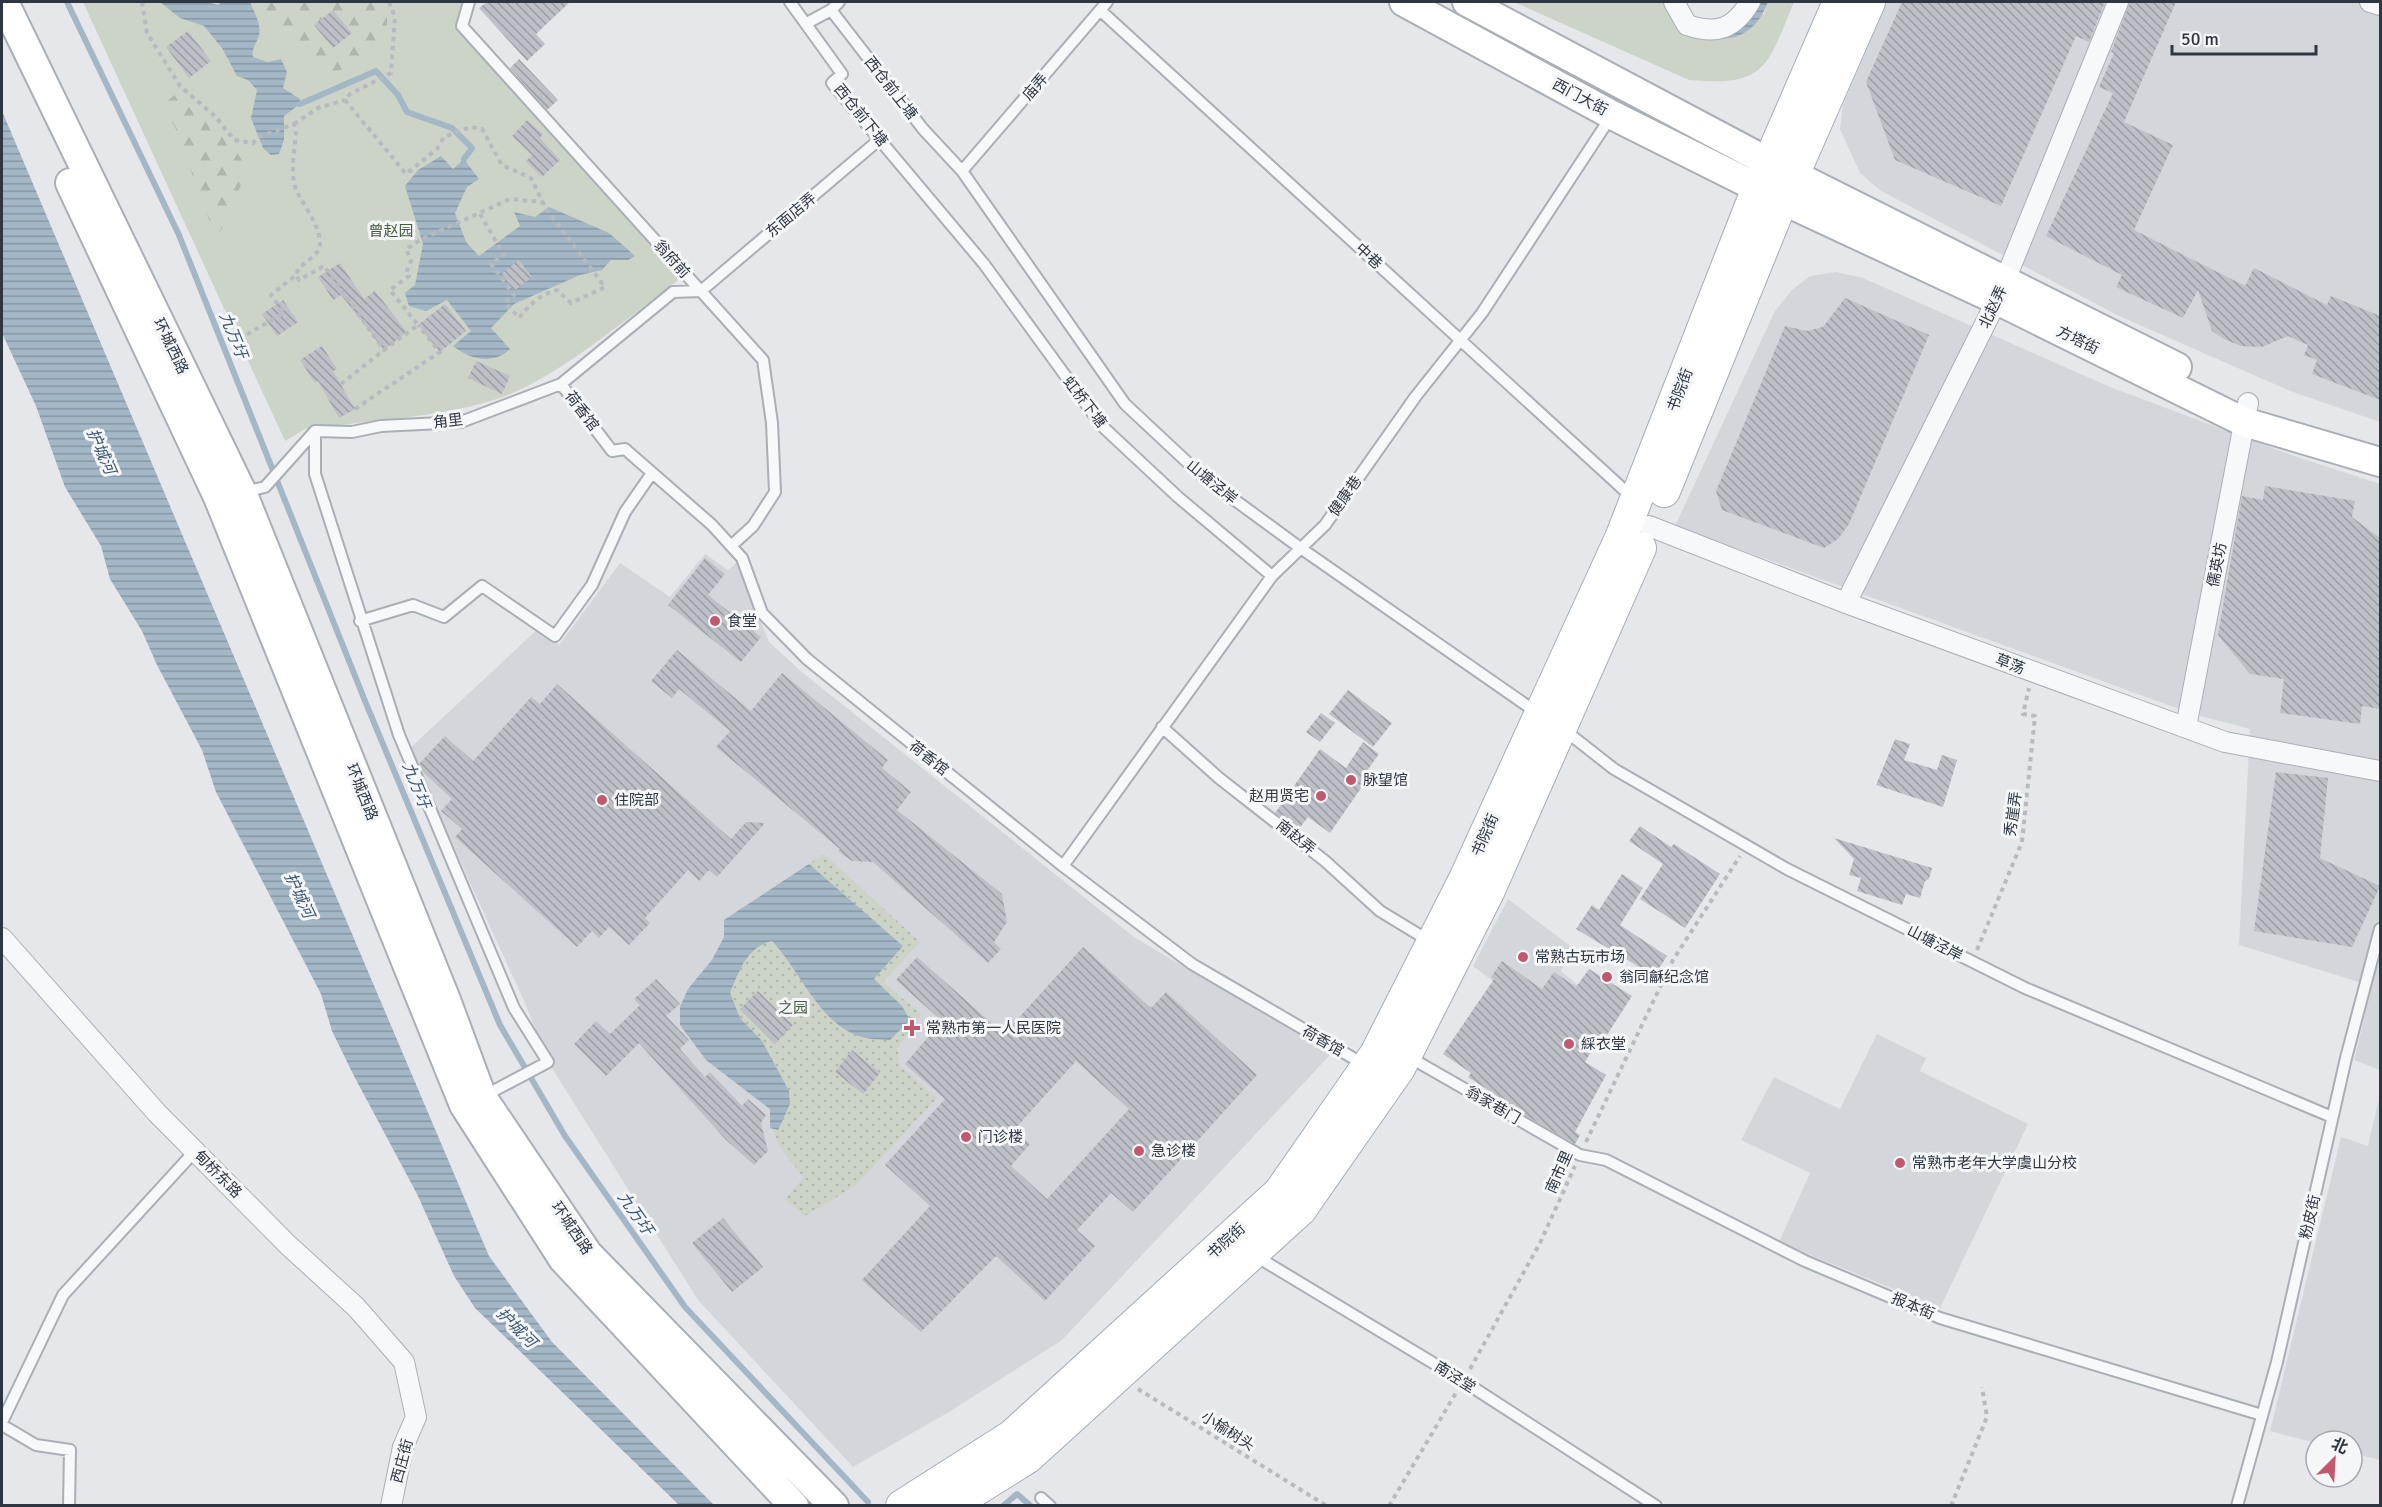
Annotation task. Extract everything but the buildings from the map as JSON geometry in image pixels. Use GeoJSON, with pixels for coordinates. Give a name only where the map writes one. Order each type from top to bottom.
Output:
{"type":"FeatureCollection","features":[{"type":"Feature","properties":{"kind":"main road","name":"环城西路"},"geometry":{"type":"LineString","coordinates":[[4,2],[242,492],[473,1101],[564,1259],[794,1506]]}},
{"type":"Feature","properties":{"kind":"main road","name":"西门大街"},"geometry":{"type":"LineString","coordinates":[[1404,2],[1612,115],[1776,181]]}},
{"type":"Feature","properties":{"kind":"main road","name":"西门大街"},"geometry":{"type":"LineString","coordinates":[[1467,2],[1776,181]]}},
{"type":"Feature","properties":{"kind":"main road","name":"书院街"},"geometry":{"type":"LineString","coordinates":[[902,1506],[1012,1436],[1280,1192],[1368,1066],[1550,720],[1643,514],[1776,181],[1839,2]]}},
{"type":"Feature","properties":{"kind":"main road","name":"书院街"},"geometry":{"type":"LineString","coordinates":[[1776,181],[1869,2]]}},
{"type":"Feature","properties":{"kind":"main road","name":"环城西路"},"geometry":{"type":"LineString","coordinates":[[2,37],[242,492]]}},
{"type":"Feature","properties":{"kind":"main road","name":"方塔街"},"geometry":{"type":"LineString","coordinates":[[1776,181],[2246,412],[2380,462]]}},
{"type":"Feature","properties":{"kind":"main road","name":"方塔街"},"geometry":{"type":"LineString","coordinates":[[2246,412],[2380,442]]}},
{"type":"Feature","properties":{"kind":"main road","name":"书院街"},"geometry":{"type":"LineString","coordinates":[[950,1506],[1028,1457],[1299,1210],[1405,1054],[1489,890],[1550,720]]}},
{"type":"Feature","properties":{"kind":"main road","name":"环城西路"},"geometry":{"type":"LineString","coordinates":[[473,1101],[588,1254],[834,1506]]}},
{"type":"Feature","properties":{"kind":"street"},"geometry":{"type":"LineString","coordinates":[[1674,2],[1687,25],[1705,31],[1729,26],[1750,2]]}},
{"type":"Feature","properties":{"kind":"street","name":"北赵弄"},"geometry":{"type":"LineString","coordinates":[[1846,603],[2001,290],[2118,2]]}},
{"type":"Feature","properties":{"kind":"street"},"geometry":{"type":"LineString","coordinates":[[2370,2],[2380,5]]}},
{"type":"Feature","properties":{"kind":"street","name":"儒英坊"},"geometry":{"type":"LineString","coordinates":[[2186,727],[2246,412]]}},
{"type":"Feature","properties":{"kind":"street","name":"草荡"},"geometry":{"type":"LineString","coordinates":[[1643,514],[1846,603],[2225,742],[2380,771]]}},
{"type":"Feature","properties":{"kind":"street","name":"甸桥东路"},"geometry":{"type":"LineString","coordinates":[[2,938],[158,1113],[288,1245],[356,1306],[404,1362],[416,1417]]}},
{"type":"Feature","properties":{"kind":"street","name":"西庄街"},"geometry":{"type":"LineString","coordinates":[[391,1506],[403,1447],[416,1417]]}},
{"type":"Feature","properties":{"kind":"lane","name":"翁府前"},"geometry":{"type":"LineString","coordinates":[[469,2],[462,27],[764,360],[772,423],[775,492],[753,526],[731,546]]}},
{"type":"Feature","properties":{"kind":"lane","name":"西仓前下塘"},"geometry":{"type":"LineString","coordinates":[[790,2],[842,74],[832,83],[930,198]]}},
{"type":"Feature","properties":{"kind":"lane"},"geometry":{"type":"LineString","coordinates":[[807,23],[831,10],[838,2]]}},
{"type":"Feature","properties":{"kind":"lane","name":"庙弄"},"geometry":{"type":"LineString","coordinates":[[962,171],[1104,6]]}},
{"type":"Feature","properties":{"kind":"lane","name":"中巷"},"geometry":{"type":"LineString","coordinates":[[1104,6],[1643,514]]}},
{"type":"Feature","properties":{"kind":"lane","name":"西仓前上塘"},"geometry":{"type":"LineString","coordinates":[[831,10],[923,129],[962,171]]}},
{"type":"Feature","properties":{"kind":"lane","name":"健康巷"},"geometry":{"type":"LineString","coordinates":[[1063,866],[1272,576],[1299,547],[1325,525],[1416,396],[1482,313],[1612,115]]}},
{"type":"Feature","properties":{"kind":"lane","name":"东面店弄"},"geometry":{"type":"LineString","coordinates":[[701,291],[880,139]]}},
{"type":"Feature","properties":{"kind":"lane","name":"山塘泾岸"},"geometry":{"type":"LineString","coordinates":[[962,171],[1125,404],[1202,476],[1299,547],[1550,720],[1614,769],[1787,869],[2025,988],[2332,1117]]}},
{"type":"Feature","properties":{"kind":"lane","name":"虹桥下塘"},"geometry":{"type":"LineString","coordinates":[[930,198],[984,264],[1102,426],[1178,497],[1272,576]]}},
{"type":"Feature","properties":{"kind":"lane","name":"角里"},"geometry":{"type":"LineString","coordinates":[[315,431],[352,432],[381,426],[461,423],[561,384],[673,292],[701,291]]}},
{"type":"Feature","properties":{"kind":"lane","name":"荷香馆"},"geometry":{"type":"LineString","coordinates":[[561,384],[612,451],[626,449],[712,525],[742,558],[762,613],[807,659],[1063,866],[1192,964],[1368,1066]]}},
{"type":"Feature","properties":{"kind":"lane"},"geometry":{"type":"LineString","coordinates":[[242,492],[282,468],[315,431]]}},
{"type":"Feature","properties":{"kind":"lane"},"geometry":{"type":"LineString","coordinates":[[315,431],[315,474],[360,621],[399,735],[514,1008],[548,1062],[473,1101]]}},
{"type":"Feature","properties":{"kind":"lane"},"geometry":{"type":"LineString","coordinates":[[360,621],[413,605],[444,617],[482,586],[555,636],[592,585],[625,512],[652,472]]}},
{"type":"Feature","properties":{"kind":"lane","name":"南赵弄"},"geometry":{"type":"LineString","coordinates":[[1162,727],[1220,778],[1325,861],[1380,911],[1433,943]]}},
{"type":"Feature","properties":{"kind":"lane","name":"粉皮街"},"geometry":{"type":"LineString","coordinates":[[2237,1506],[2277,1362],[2332,1117],[2380,928]]}},
{"type":"Feature","properties":{"kind":"lane","name":"翁家巷门"},"geometry":{"type":"LineString","coordinates":[[1405,1054],[1580,1155]]}},
{"type":"Feature","properties":{"kind":"lane"},"geometry":{"type":"LineString","coordinates":[[69,1506],[70,1450],[36,1445],[2,1423],[63,1295],[195,1150]]}},
{"type":"Feature","properties":{"kind":"lane","name":"报本街"},"geometry":{"type":"LineString","coordinates":[[1580,1155],[1606,1160],[1805,1261],[1940,1318],[2262,1415]]}},
{"type":"Feature","properties":{"kind":"lane","name":"南泾堂"},"geometry":{"type":"LineString","coordinates":[[1252,1253],[1463,1381],[1656,1506]]}},
{"type":"Feature","properties":{"kind":"lane"},"geometry":{"type":"LineString","coordinates":[[1041,1498],[1050,1506]]}},
{"type":"Feature","properties":{"kind":"path"},"geometry":{"type":"LineString","coordinates":[[142,2],[147,33],[180,86],[216,117],[234,140],[253,143],[259,137],[294,124],[318,108],[345,100],[350,94],[391,73],[395,17],[389,2]]}},
{"type":"Feature","properties":{"kind":"path"},"geometry":{"type":"LineString","coordinates":[[345,100],[406,174],[437,149],[444,138],[453,132],[470,127],[482,129],[502,165],[531,178],[540,202],[605,287],[571,303],[557,290],[533,300],[519,318],[505,302],[514,295],[491,264],[504,255],[480,214]]}},
{"type":"Feature","properties":{"kind":"path"},"geometry":{"type":"LineString","coordinates":[[239,339],[284,313],[271,295],[296,275],[298,266],[317,254],[320,244],[313,218],[294,183],[296,131],[294,124]]}},
{"type":"Feature","properties":{"kind":"path"},"geometry":{"type":"LineString","coordinates":[[355,409],[440,352],[390,290],[409,276],[406,273],[411,261],[406,249],[422,239],[510,199],[540,202]]}},
{"type":"Feature","properties":{"kind":"path"},"geometry":{"type":"LineString","coordinates":[[296,275],[299,280],[324,266],[384,350]]}},
{"type":"Feature","properties":{"kind":"path"},"geometry":{"type":"LineString","coordinates":[[341,384],[418,325]]}},
{"type":"Feature","properties":{"kind":"path","name":"秀崖弄"},"geometry":{"type":"LineString","coordinates":[[1972,962],[2022,842],[2035,716],[2023,714],[2033,673]]}},
{"type":"Feature","properties":{"kind":"path","name":"南市里"},"geometry":{"type":"LineString","coordinates":[[1389,1506],[1463,1381],[1540,1243],[1673,960],[1747,846]]}},
{"type":"Feature","properties":{"kind":"path","name":"小榆树头"},"geometry":{"type":"LineString","coordinates":[[1117,1376],[1327,1506]]}},
{"type":"Feature","properties":{"kind":"path"},"geometry":{"type":"LineString","coordinates":[[1951,1506],[1987,1417],[1982,1387]]}},
{"type":"Feature","properties":{"kind":"shaded area"},"geometry":{"type":"Polygon","coordinates":[[[1887,2],[2357,2],[2380,13],[2380,422],[2290,391],[2119,316],[1881,191],[1860,173],[1840,129],[1843,105],[1887,2]]]}},
{"type":"Feature","properties":{"kind":"shaded area"},"geometry":{"type":"Polygon","coordinates":[[[1836,272],[1863,278],[2110,387],[2294,456],[2380,484],[2380,1070],[2354,1060],[2372,986],[2239,945],[2250,729],[2193,714],[1675,526],[1775,311],[1792,290],[1810,276],[1836,272]]]}},
{"type":"Feature","properties":{"kind":"shaded area","name":"常熟市第一人民医院"},"geometry":{"type":"Polygon","coordinates":[[[705,554],[728,570],[737,562],[769,642],[803,673],[1134,937],[1331,1054],[1062,1340],[949,1412],[853,1467],[698,1300],[548,1062],[525,1003],[409,749],[541,626],[559,645],[620,563],[670,597],[705,554]]]}},
{"type":"Feature","properties":{"kind":"shaded area","name":"常熟古玩市场"},"geometry":{"type":"Polygon","coordinates":[[[1508,899],[1573,948],[1561,971],[1578,985],[1551,1026],[1473,966],[1508,899]]]}},
{"type":"Feature","properties":{"kind":"shaded area","name":"常熟市老年大学虞山分校"},"geometry":{"type":"Polygon","coordinates":[[[1877,1034],[1926,1058],[1920,1071],[2028,1124],[1940,1308],[1779,1242],[1810,1173],[1741,1140],[1774,1077],[1840,1109],[1877,1034]]]}},
{"type":"Feature","properties":{"kind":"shaded area"},"geometry":{"type":"Polygon","coordinates":[[[2380,1094],[2380,1460],[2364,1456],[2364,1429],[2304,1429],[2304,1440],[2270,1431],[2341,1137],[2368,1146],[2380,1094]]]}},
{"type":"Feature","properties":{"kind":"green space","name":"曾赵园"},"geometry":{"type":"Polygon","coordinates":[[[83,2],[469,2],[459,33],[681,278],[571,360],[503,397],[432,414],[305,429],[285,441],[83,2]]]}},
{"type":"Feature","properties":{"kind":"green space"},"geometry":{"type":"Polygon","coordinates":[[[264,2],[382,2],[387,10],[387,33],[352,64],[342,70],[331,71],[320,68],[296,43],[280,43],[263,6],[264,2]]]}},
{"type":"Feature","properties":{"kind":"green space"},"geometry":{"type":"Polygon","coordinates":[[[1514,2],[1674,2],[1687,25],[1764,14],[1768,2],[1794,2],[1777,43],[1760,68],[1749,76],[1715,81],[1689,80],[1514,2]]]}},
{"type":"Feature","properties":{"kind":"green space"},"geometry":{"type":"Polygon","coordinates":[[[176,94],[202,110],[230,141],[243,162],[246,174],[236,196],[236,212],[219,232],[211,225],[175,127],[165,112],[166,102],[176,94]]]}},
{"type":"Feature","properties":{"kind":"green space","name":"之园"},"geometry":{"type":"Polygon","coordinates":[[[824,854],[920,942],[883,982],[921,1014],[898,1048],[899,1065],[937,1098],[855,1186],[805,1216],[785,1199],[804,1177],[785,1154],[776,1138],[770,1109],[706,1060],[680,1025],[680,1007],[688,989],[712,960],[724,937],[724,920],[824,854]]]}},
{"type":"Feature","properties":{"kind":"water"},"geometry":{"type":"Polygon","coordinates":[[[160,2],[207,2],[218,5],[222,2],[250,2],[260,31],[253,57],[267,62],[281,59],[287,72],[283,88],[300,99],[300,104],[284,116],[284,140],[279,154],[271,155],[263,148],[251,118],[257,90],[248,80],[237,76],[222,48],[204,26],[180,18],[160,2]]]}},
{"type":"Feature","properties":{"kind":"water"},"geometry":{"type":"Polygon","coordinates":[[[1750,2],[1768,2],[1753,27],[1738,36],[1709,38],[1705,31],[1750,2]]]}},
{"type":"Feature","properties":{"kind":"water","name":"护城河"},"geometry":{"type":"Polygon","coordinates":[[[2,111],[489,1256],[552,1342],[714,1505],[679,1505],[475,1308],[454,1276],[417,1194],[332,1031],[321,994],[216,792],[202,750],[157,665],[142,631],[110,579],[101,546],[65,487],[36,406],[2,333],[2,111]]]}},
{"type":"Feature","properties":{"kind":"water"},"geometry":{"type":"Polygon","coordinates":[[[441,156],[453,169],[464,159],[479,179],[467,187],[455,213],[466,242],[479,256],[520,226],[514,212],[535,217],[549,207],[609,233],[635,256],[628,260],[611,260],[602,270],[580,275],[514,304],[491,328],[510,349],[504,354],[489,359],[467,355],[453,346],[471,331],[447,300],[426,311],[409,306],[405,293],[415,285],[423,244],[405,186],[418,170],[441,156]]]}},
{"type":"Feature","properties":{"kind":"water"},"geometry":{"type":"Polygon","coordinates":[[[809,864],[903,946],[874,979],[902,1006],[910,1020],[890,1040],[865,1038],[847,1031],[822,1009],[772,941],[763,944],[750,954],[730,993],[740,1018],[762,1041],[789,1091],[790,1104],[778,1130],[770,1128],[770,1109],[706,1060],[680,1025],[680,1007],[688,989],[712,960],[724,937],[724,920],[809,864]]]}},
{"type":"Feature","properties":{"kind":"waterway","name":"九万圩"},"geometry":{"type":"LineString","coordinates":[[67,2],[179,235],[365,701],[500,1025],[565,1136],[685,1307],[868,1502]]}},
{"type":"Feature","properties":{"kind":"waterway"},"geometry":{"type":"LineString","coordinates":[[300,104],[376,71],[398,95],[407,112],[452,128],[472,148],[464,159]]}},
{"type":"Feature","properties":{"kind":"waterway"},"geometry":{"type":"LineString","coordinates":[[1003,1506],[1017,1494],[1031,1506]]}},
{"type":"Feature","properties":{"kind":"place","name":"食堂"},"geometry":{"type":"Point","coordinates":[715,621]}},
{"type":"Feature","properties":{"kind":"place","name":"脉望馆"},"geometry":{"type":"Point","coordinates":[1351,780]}},
{"type":"Feature","properties":{"kind":"place","name":"赵用贤宅"},"geometry":{"type":"Point","coordinates":[1321,796]}},
{"type":"Feature","properties":{"kind":"place","name":"住院部"},"geometry":{"type":"Point","coordinates":[602,800]}},
{"type":"Feature","properties":{"kind":"place","name":"常熟古玩市场"},"geometry":{"type":"Point","coordinates":[1523,957]}},
{"type":"Feature","properties":{"kind":"place","name":"翁同龢纪念馆"},"geometry":{"type":"Point","coordinates":[1607,977]}},
{"type":"Feature","properties":{"kind":"place","name":"常熟市第一人民医院"},"geometry":{"type":"Point","coordinates":[912,1028]}},
{"type":"Feature","properties":{"kind":"place","name":"綵衣堂"},"geometry":{"type":"Point","coordinates":[1569,1044]}},
{"type":"Feature","properties":{"kind":"place","name":"门诊楼"},"geometry":{"type":"Point","coordinates":[966,1137]}},
{"type":"Feature","properties":{"kind":"place","name":"急诊楼"},"geometry":{"type":"Point","coordinates":[1139,1151]}},
{"type":"Feature","properties":{"kind":"place","name":"常熟市老年大学虞山分校"},"geometry":{"type":"Point","coordinates":[1900,1163]}}]}
